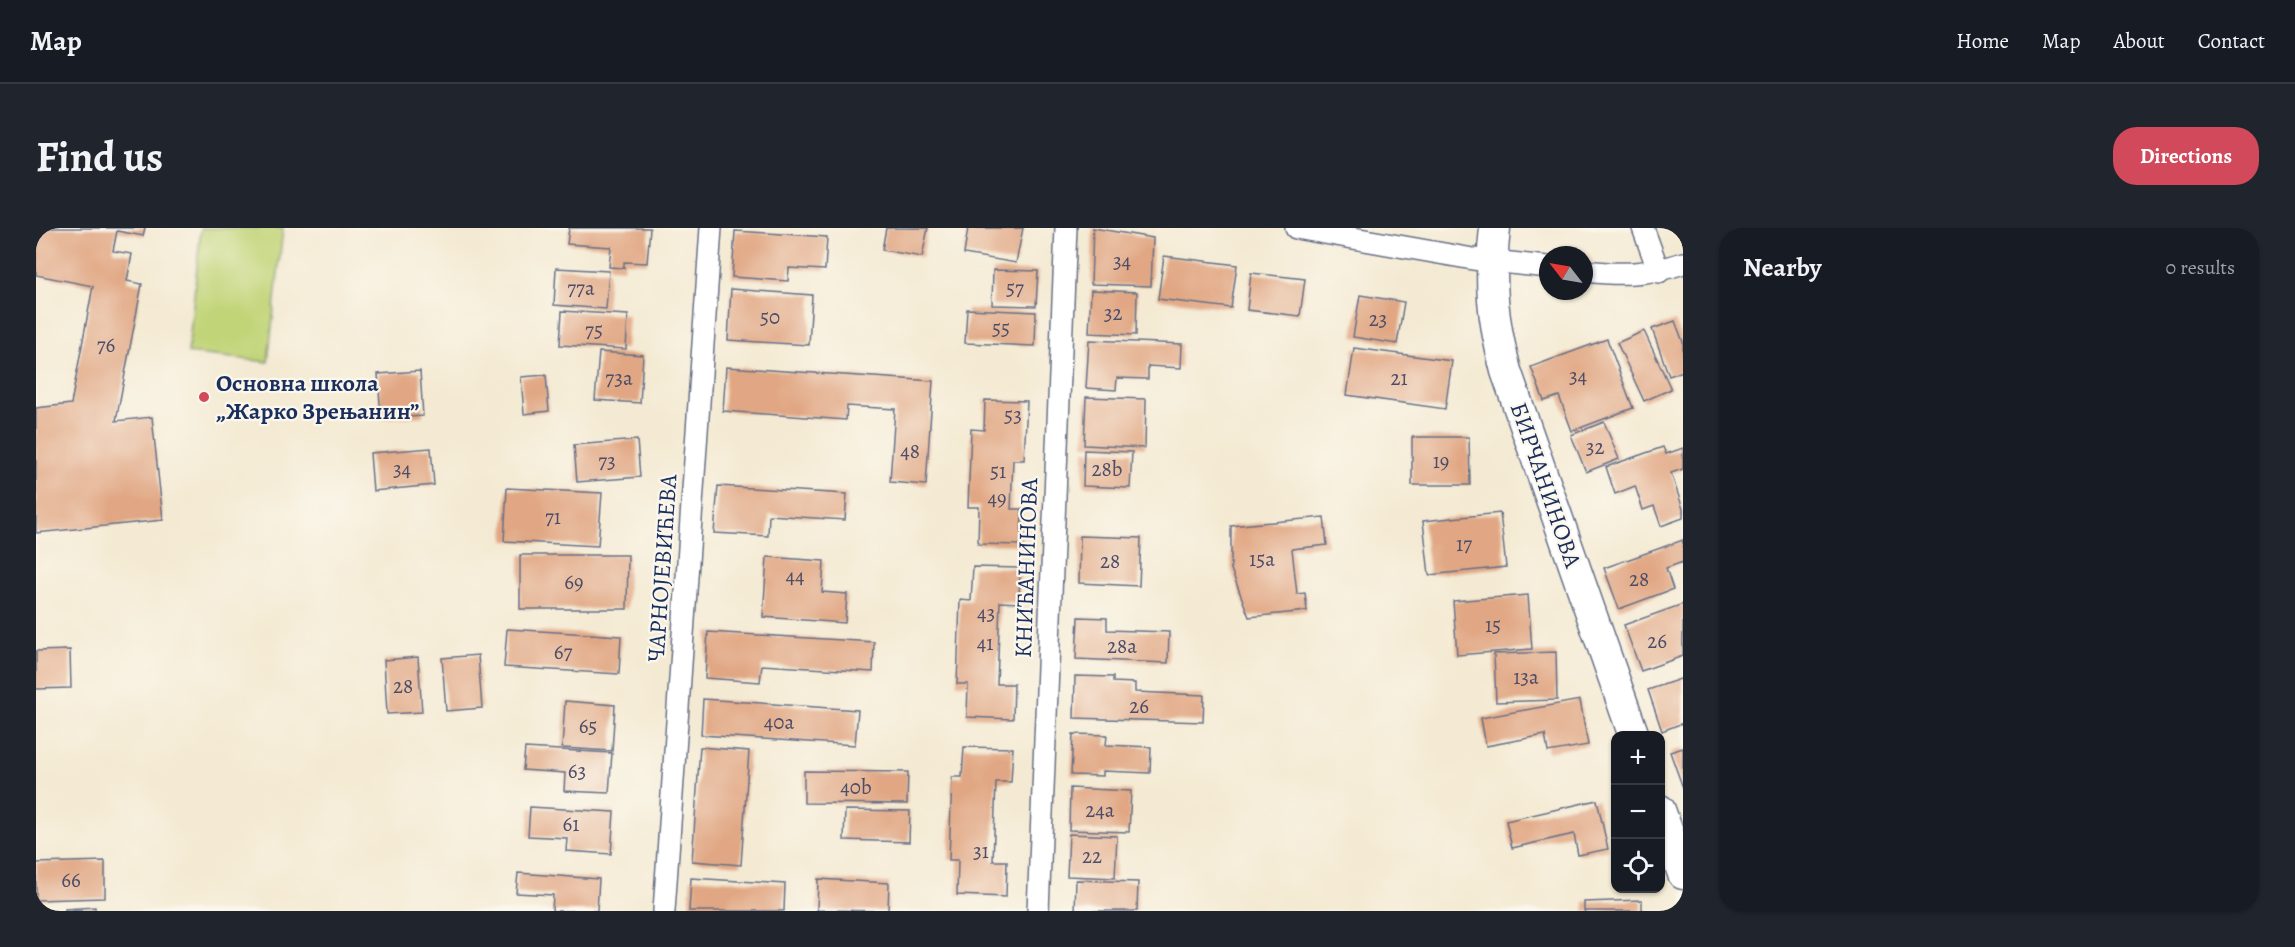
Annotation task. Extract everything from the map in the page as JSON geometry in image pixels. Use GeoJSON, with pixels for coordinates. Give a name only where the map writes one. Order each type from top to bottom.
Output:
{"type":"FeatureCollection","features":[{"type":"Feature","properties":{"kind":"street","name":"ЧАРНОЈЕВИЋЕВА"},"geometry":{"type":"LineString","coordinates":[[664,911],[711,228]]}},
{"type":"Feature","properties":{"kind":"street","name":"КНИЋАНИНОВА"},"geometry":{"type":"LineString","coordinates":[[1038,911],[1066,228]]}},
{"type":"Feature","properties":{"kind":"street"},"geometry":{"type":"LineString","coordinates":[[1296,228],[1482,260],[1539,266]]}},
{"type":"Feature","properties":{"kind":"street","name":"БИРЧАНИНОВА"},"geometry":{"type":"LineString","coordinates":[[1496,228],[1482,260],[1506,371],[1633,731]]}},
{"type":"Feature","properties":{"kind":"street"},"geometry":{"type":"LineString","coordinates":[[1643,228],[1659,272]]}},
{"type":"Feature","properties":{"kind":"street"},"geometry":{"type":"LineString","coordinates":[[1593,272],[1628,274],[1659,272],[1683,263]]}},
{"type":"Feature","properties":{"kind":"street"},"geometry":{"type":"LineString","coordinates":[[1665,824],[1683,874]]}},
{"type":"Feature","properties":{"kind":"green space"},"geometry":{"type":"Polygon","coordinates":[[[201,228],[283,228],[268,362],[188,353],[201,228]]]}},
{"type":"Feature","properties":{"kind":"building"},"geometry":{"type":"Polygon","coordinates":[[[36,228],[145,228],[143,236],[117,231],[113,251],[132,254],[127,281],[142,284],[116,421],[152,417],[163,520],[36,533],[36,408],[71,404],[93,286],[36,275],[36,228]]]}},
{"type":"Feature","properties":{"kind":"building"},"geometry":{"type":"Polygon","coordinates":[[[569,228],[650,228],[647,263],[624,262],[624,268],[609,267],[611,247],[567,244],[569,228]]]}},
{"type":"Feature","properties":{"kind":"building"},"geometry":{"type":"Polygon","coordinates":[[[886,228],[928,228],[922,257],[882,250],[886,228]]]}},
{"type":"Feature","properties":{"kind":"building"},"geometry":{"type":"Polygon","coordinates":[[[968,228],[1023,228],[1016,263],[964,254],[968,228]]]}},
{"type":"Feature","properties":{"kind":"building"},"geometry":{"type":"Polygon","coordinates":[[[1093,228],[1153,238],[1151,286],[1091,284],[1093,228]]]}},
{"type":"Feature","properties":{"kind":"building"},"geometry":{"type":"Polygon","coordinates":[[[735,231],[827,237],[825,270],[789,268],[788,281],[732,277],[735,231]]]}},
{"type":"Feature","properties":{"kind":"building"},"geometry":{"type":"Polygon","coordinates":[[[1164,256],[1237,265],[1231,308],[1158,299],[1164,256]]]}},
{"type":"Feature","properties":{"kind":"building"},"geometry":{"type":"Polygon","coordinates":[[[556,268],[609,271],[606,309],[554,305],[556,268]]]}},
{"type":"Feature","properties":{"kind":"building"},"geometry":{"type":"Polygon","coordinates":[[[993,270],[1038,271],[1036,306],[992,305],[993,270]]]}},
{"type":"Feature","properties":{"kind":"building"},"geometry":{"type":"Polygon","coordinates":[[[1251,273],[1305,279],[1300,316],[1247,310],[1251,273]]]}},
{"type":"Feature","properties":{"kind":"building"},"geometry":{"type":"Polygon","coordinates":[[[731,289],[812,295],[809,345],[728,340],[731,289]]]}},
{"type":"Feature","properties":{"kind":"building"},"geometry":{"type":"Polygon","coordinates":[[[1091,290],[1137,292],[1136,335],[1089,333],[1091,290]]]}},
{"type":"Feature","properties":{"kind":"building"},"geometry":{"type":"Polygon","coordinates":[[[1360,295],[1404,302],[1397,344],[1353,337],[1360,295]]]}},
{"type":"Feature","properties":{"kind":"building"},"geometry":{"type":"Polygon","coordinates":[[[967,309],[1036,312],[1035,346],[965,343],[967,309]]]}},
{"type":"Feature","properties":{"kind":"building"},"geometry":{"type":"Polygon","coordinates":[[[562,311],[628,315],[626,349],[560,345],[562,311]]]}},
{"type":"Feature","properties":{"kind":"building"},"geometry":{"type":"Polygon","coordinates":[[[1675,321],[1683,342],[1683,371],[1669,376],[1652,329],[1675,321]]]}},
{"type":"Feature","properties":{"kind":"building"},"geometry":{"type":"Polygon","coordinates":[[[1644,331],[1671,389],[1644,401],[1617,343],[1644,331]]]}},
{"type":"Feature","properties":{"kind":"building"},"geometry":{"type":"Polygon","coordinates":[[[1607,339],[1633,408],[1572,431],[1559,396],[1544,401],[1531,367],[1607,339]]]}},
{"type":"Feature","properties":{"kind":"building"},"geometry":{"type":"Polygon","coordinates":[[[1089,340],[1182,344],[1181,368],[1148,366],[1148,379],[1117,378],[1116,390],[1086,388],[1089,340]]]}},
{"type":"Feature","properties":{"kind":"building"},"geometry":{"type":"Polygon","coordinates":[[[1354,348],[1452,361],[1445,409],[1347,395],[1354,348]]]}},
{"type":"Feature","properties":{"kind":"building"},"geometry":{"type":"Polygon","coordinates":[[[599,352],[643,355],[640,403],[595,400],[599,352]]]}},
{"type":"Feature","properties":{"kind":"building"},"geometry":{"type":"Polygon","coordinates":[[[726,367],[933,381],[926,485],[890,482],[895,409],[847,406],[846,420],[723,411],[726,367]]]}},
{"type":"Feature","properties":{"kind":"building"},"geometry":{"type":"Polygon","coordinates":[[[420,371],[423,416],[381,419],[378,374],[420,371]]]}},
{"type":"Feature","properties":{"kind":"building"},"geometry":{"type":"Polygon","coordinates":[[[546,375],[549,411],[524,414],[521,377],[546,375]]]}},
{"type":"Feature","properties":{"kind":"building"},"geometry":{"type":"Polygon","coordinates":[[[1086,397],[1146,399],[1145,448],[1084,445],[1086,397]]]}},
{"type":"Feature","properties":{"kind":"building"},"geometry":{"type":"Polygon","coordinates":[[[985,400],[1027,401],[1024,460],[1013,460],[1011,509],[1022,509],[1021,545],[978,544],[979,507],[968,507],[971,429],[984,430],[985,400]]]}},
{"type":"Feature","properties":{"kind":"building"},"geometry":{"type":"Polygon","coordinates":[[[1604,422],[1619,459],[1586,472],[1571,435],[1604,422]]]}},
{"type":"Feature","properties":{"kind":"building"},"geometry":{"type":"Polygon","coordinates":[[[1412,437],[1469,437],[1470,485],[1412,485],[1412,437]]]}},
{"type":"Feature","properties":{"kind":"building"},"geometry":{"type":"Polygon","coordinates":[[[637,440],[640,477],[577,482],[574,445],[637,440]]]}},
{"type":"Feature","properties":{"kind":"building"},"geometry":{"type":"Polygon","coordinates":[[[1663,447],[1666,454],[1683,448],[1683,469],[1671,473],[1683,509],[1683,518],[1661,526],[1654,506],[1643,510],[1635,486],[1615,494],[1606,467],[1663,447]]]}},
{"type":"Feature","properties":{"kind":"building"},"geometry":{"type":"Polygon","coordinates":[[[431,448],[434,485],[373,491],[370,453],[431,448]]]}},
{"type":"Feature","properties":{"kind":"building"},"geometry":{"type":"Polygon","coordinates":[[[1084,450],[1132,452],[1130,488],[1083,486],[1084,450]]]}},
{"type":"Feature","properties":{"kind":"building"},"geometry":{"type":"Polygon","coordinates":[[[718,486],[847,494],[845,520],[769,515],[768,536],[714,533],[718,486]]]}},
{"type":"Feature","properties":{"kind":"building"},"geometry":{"type":"Polygon","coordinates":[[[507,488],[602,493],[598,546],[504,541],[507,488]]]}},
{"type":"Feature","properties":{"kind":"building"},"geometry":{"type":"Polygon","coordinates":[[[1500,513],[1506,567],[1429,575],[1423,521],[1500,513]]]}},
{"type":"Feature","properties":{"kind":"building"},"geometry":{"type":"Polygon","coordinates":[[[1324,517],[1327,545],[1292,549],[1297,594],[1305,593],[1307,611],[1249,617],[1231,569],[1231,526],[1324,517]]]}},
{"type":"Feature","properties":{"kind":"building"},"geometry":{"type":"Polygon","coordinates":[[[1080,536],[1141,538],[1139,586],[1079,583],[1080,536]]]}},
{"type":"Feature","properties":{"kind":"building"},"geometry":{"type":"Polygon","coordinates":[[[1683,540],[1683,562],[1666,568],[1673,589],[1619,609],[1604,568],[1683,540]]]}},
{"type":"Feature","properties":{"kind":"building"},"geometry":{"type":"Polygon","coordinates":[[[520,555],[628,555],[627,609],[520,609],[520,555]]]}},
{"type":"Feature","properties":{"kind":"building"},"geometry":{"type":"Polygon","coordinates":[[[767,557],[824,561],[822,592],[847,594],[845,623],[763,617],[767,557]]]}},
{"type":"Feature","properties":{"kind":"building"},"geometry":{"type":"Polygon","coordinates":[[[973,567],[1020,568],[1019,603],[1000,602],[997,684],[1014,684],[1013,719],[967,717],[968,684],[957,684],[960,600],[971,601],[973,567]]]}},
{"type":"Feature","properties":{"kind":"building"},"geometry":{"type":"Polygon","coordinates":[[[1528,595],[1532,649],[1457,655],[1453,601],[1528,595]]]}},
{"type":"Feature","properties":{"kind":"building"},"geometry":{"type":"Polygon","coordinates":[[[1683,604],[1683,656],[1641,671],[1624,625],[1683,604]]]}},
{"type":"Feature","properties":{"kind":"building"},"geometry":{"type":"Polygon","coordinates":[[[1078,617],[1107,618],[1107,630],[1169,632],[1168,663],[1076,659],[1078,617]]]}},
{"type":"Feature","properties":{"kind":"building"},"geometry":{"type":"Polygon","coordinates":[[[507,629],[621,636],[619,674],[504,667],[507,629]]]}},
{"type":"Feature","properties":{"kind":"building"},"geometry":{"type":"Polygon","coordinates":[[[708,632],[874,642],[873,672],[762,665],[760,682],[705,678],[708,632]]]}},
{"type":"Feature","properties":{"kind":"building"},"geometry":{"type":"Polygon","coordinates":[[[70,650],[71,688],[36,689],[36,651],[70,650]]]}},
{"type":"Feature","properties":{"kind":"building"},"geometry":{"type":"Polygon","coordinates":[[[1556,652],[1557,700],[1496,702],[1494,654],[1556,652]]]}},
{"type":"Feature","properties":{"kind":"building"},"geometry":{"type":"Polygon","coordinates":[[[478,655],[482,708],[446,711],[442,658],[478,655]]]}},
{"type":"Feature","properties":{"kind":"building"},"geometry":{"type":"Polygon","coordinates":[[[418,657],[422,712],[387,714],[384,660],[418,657]]]}},
{"type":"Feature","properties":{"kind":"building"},"geometry":{"type":"Polygon","coordinates":[[[1075,676],[1113,677],[1113,682],[1135,683],[1135,692],[1204,695],[1203,722],[1074,718],[1075,676]]]}},
{"type":"Feature","properties":{"kind":"building"},"geometry":{"type":"Polygon","coordinates":[[[1683,678],[1683,723],[1662,731],[1648,690],[1683,678]]]}},
{"type":"Feature","properties":{"kind":"building"},"geometry":{"type":"Polygon","coordinates":[[[703,699],[858,710],[855,745],[701,735],[703,699]]]}},
{"type":"Feature","properties":{"kind":"building"},"geometry":{"type":"Polygon","coordinates":[[[1580,700],[1588,745],[1548,752],[1545,735],[1486,746],[1481,718],[1580,700]]]}},
{"type":"Feature","properties":{"kind":"building"},"geometry":{"type":"Polygon","coordinates":[[[565,701],[615,705],[612,751],[562,748],[565,701]]]}},
{"type":"Feature","properties":{"kind":"building"},"geometry":{"type":"Polygon","coordinates":[[[1073,734],[1107,735],[1106,745],[1151,747],[1150,773],[1103,771],[1103,776],[1071,775],[1073,734]]]}},
{"type":"Feature","properties":{"kind":"building"},"geometry":{"type":"Polygon","coordinates":[[[700,747],[749,751],[741,865],[692,861],[700,747]]]}},
{"type":"Feature","properties":{"kind":"building"},"geometry":{"type":"Polygon","coordinates":[[[964,747],[1013,748],[1011,782],[996,782],[993,861],[1007,861],[1006,897],[957,895],[958,860],[949,860],[952,777],[962,777],[964,747]]]}},
{"type":"Feature","properties":{"kind":"building"},"geometry":{"type":"Polygon","coordinates":[[[525,748],[612,753],[609,793],[564,791],[565,773],[523,770],[525,748]]]}},
{"type":"Feature","properties":{"kind":"building"},"geometry":{"type":"Polygon","coordinates":[[[1683,748],[1683,788],[1670,752],[1683,748]]]}},
{"type":"Feature","properties":{"kind":"building"},"geometry":{"type":"Polygon","coordinates":[[[804,771],[908,772],[907,804],[804,803],[804,771]]]}},
{"type":"Feature","properties":{"kind":"building"},"geometry":{"type":"Polygon","coordinates":[[[1070,788],[1131,791],[1129,832],[1069,830],[1070,788]]]}},
{"type":"Feature","properties":{"kind":"building"},"geometry":{"type":"Polygon","coordinates":[[[1597,800],[1608,849],[1578,855],[1574,834],[1512,848],[1506,821],[1597,800]]]}},
{"type":"Feature","properties":{"kind":"building"},"geometry":{"type":"Polygon","coordinates":[[[530,807],[614,812],[611,854],[566,851],[567,838],[528,836],[530,807]]]}},
{"type":"Feature","properties":{"kind":"building"},"geometry":{"type":"Polygon","coordinates":[[[845,810],[910,811],[909,842],[844,840],[845,810]]]}},
{"type":"Feature","properties":{"kind":"building"},"geometry":{"type":"Polygon","coordinates":[[[1069,834],[1117,836],[1115,878],[1067,876],[1069,834]]]}},
{"type":"Feature","properties":{"kind":"building"},"geometry":{"type":"Polygon","coordinates":[[[105,861],[105,898],[36,900],[36,863],[105,861]]]}},
{"type":"Feature","properties":{"kind":"building"},"geometry":{"type":"Polygon","coordinates":[[[518,873],[599,879],[597,911],[552,911],[553,895],[516,893],[518,873]]]}},
{"type":"Feature","properties":{"kind":"building"},"geometry":{"type":"Polygon","coordinates":[[[691,878],[785,884],[784,911],[689,911],[691,878]]]}},
{"type":"Feature","properties":{"kind":"building"},"geometry":{"type":"Polygon","coordinates":[[[818,879],[889,883],[888,911],[817,910],[818,879]]]}},
{"type":"Feature","properties":{"kind":"building"},"geometry":{"type":"Polygon","coordinates":[[[1076,880],[1138,882],[1137,911],[1075,911],[1076,880]]]}},
{"type":"Feature","properties":{"kind":"building"},"geometry":{"type":"Polygon","coordinates":[[[1642,900],[1642,911],[1584,911],[1584,902],[1642,900]]]}},
{"type":"Feature","properties":{"kind":"building"},"geometry":{"type":"Polygon","coordinates":[[[95,907],[95,911],[65,911],[65,909],[95,907]]]}},
{"type":"Feature","properties":{"kind":"place","name":"Основна школа „Жарко Зрењанин”"},"geometry":{"type":"Point","coordinates":[204,397]}}]}
